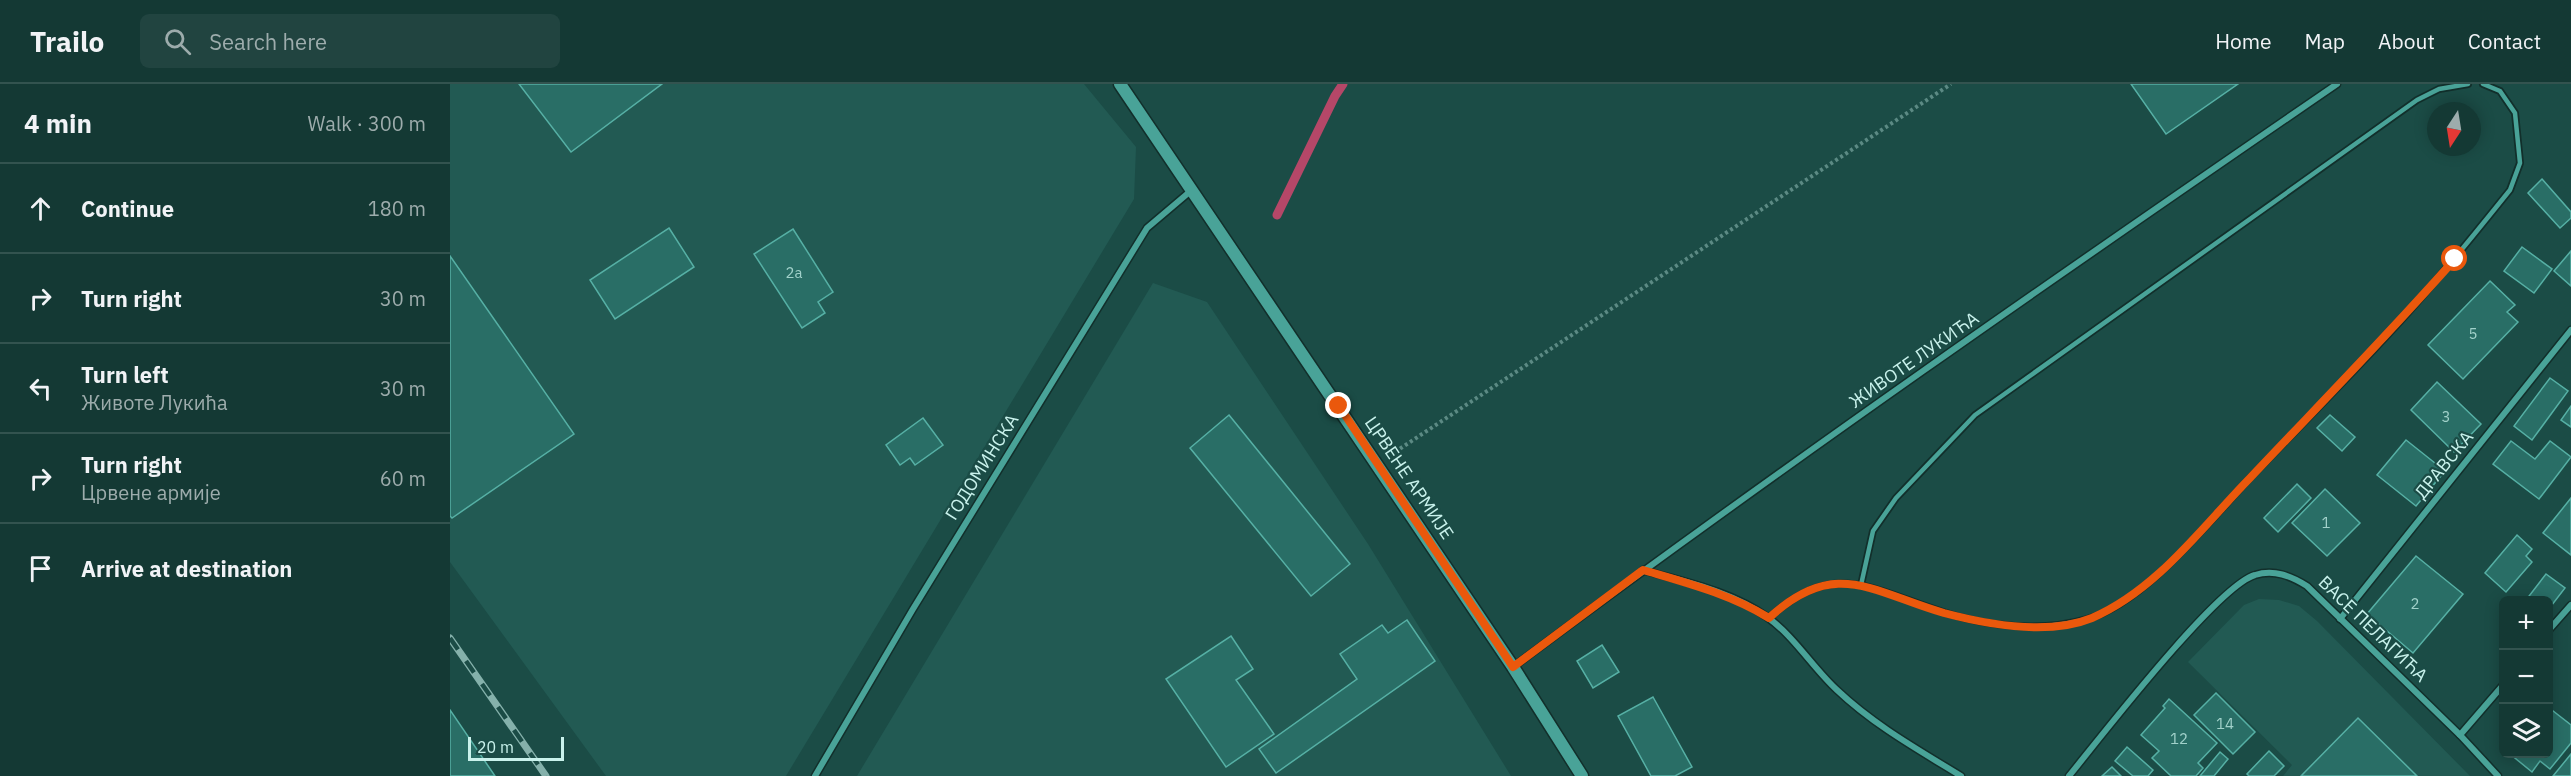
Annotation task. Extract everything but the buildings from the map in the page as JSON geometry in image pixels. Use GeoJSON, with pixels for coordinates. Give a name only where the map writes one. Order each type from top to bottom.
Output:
{"type":"FeatureCollection","features":[{"type":"Feature","properties":{"kind":"main road","name":"ЦРВЕНЕ АРМИЈЕ"},"geometry":{"type":"LineString","coordinates":[[1120,84],[1194,189],[1513,667],[1582,776]]}},
{"type":"Feature","properties":{"kind":"street","name":"ЖИВОТЕ ЛУКИЋА"},"geometry":{"type":"LineString","coordinates":[[1513,667],[1643,570],[2138,221],[2337,84]]}},
{"type":"Feature","properties":{"kind":"street","name":"ГОДОМИНСКА"},"geometry":{"type":"LineString","coordinates":[[815,776],[913,609],[1147,228],[1194,189]]}},
{"type":"Feature","properties":{"kind":"street","name":"ДРАВСКА"},"geometry":{"type":"LineString","coordinates":[[2340,619],[2571,330]]}},
{"type":"Feature","properties":{"kind":"street"},"geometry":{"type":"LineString","coordinates":[[1643,570],[1711,590],[1746,604],[1769,618],[1836,689],[1872,722],[1961,776]]}},
{"type":"Feature","properties":{"kind":"street","name":"ВАСЕ ПЕЛАГИЋА"},"geometry":{"type":"LineString","coordinates":[[2069,776],[2199,622],[2228,593],[2253,575],[2267,573],[2293,577],[2307,585],[2460,735],[2498,776]]}},
{"type":"Feature","properties":{"kind":"street"},"geometry":{"type":"LineString","coordinates":[[2553,626],[2571,605]]}},
{"type":"Feature","properties":{"kind":"street"},"geometry":{"type":"LineString","coordinates":[[2460,735],[2499,690]]}},
{"type":"Feature","properties":{"kind":"lane"},"geometry":{"type":"LineString","coordinates":[[1861,585],[1873,531],[1896,498],[1975,415],[2417,99],[2439,89],[2468,84]]}},
{"type":"Feature","properties":{"kind":"lane"},"geometry":{"type":"LineString","coordinates":[[1769,618],[1790,598],[1828,584],[1861,585],[1945,613],[2012,626],[2048,628],[2090,619],[2128,599],[2172,560],[2395,327],[2510,190],[2520,163],[2515,113],[2500,91],[2483,84]]}},
{"type":"Feature","properties":{"kind":"path"},"geometry":{"type":"LineString","coordinates":[[1378,465],[1951,84]]}},
{"type":"Feature","properties":{"kind":"shaded area"},"geometry":{"type":"Polygon","coordinates":[[[450,84],[1084,84],[1136,147],[1134,199],[786,776],[606,776],[450,562],[450,84]]]}},
{"type":"Feature","properties":{"kind":"shaded area"},"geometry":{"type":"Polygon","coordinates":[[[1153,283],[1207,302],[1368,544],[1511,776],[857,776],[1153,283]]]}},
{"type":"Feature","properties":{"kind":"shaded area"},"geometry":{"type":"Polygon","coordinates":[[[2259,599],[2279,600],[2299,606],[2317,621],[2470,776],[2283,776],[2292,765],[2188,662],[2244,605],[2259,599]]]}},
{"type":"Feature","properties":{"kind":"waterway"},"geometry":{"type":"LineString","coordinates":[[1277,215],[1343,84]]}},
{"type":"Feature","properties":{"kind":"railway"},"geometry":{"type":"LineString","coordinates":[[450,638],[546,776]]}},
{"type":"Feature","properties":{"kind":"route"},"geometry":{"type":"LineString","coordinates":[[1339,406],[1513,667],[1643,570],[1711,590],[1746,604],[1769,618],[1790,598],[1828,584],[1843,584],[1882,590],[1945,613],[2012,626],[2048,628],[2090,619],[2128,599],[2172,560],[2395,327],[2455,259]]}}]}
